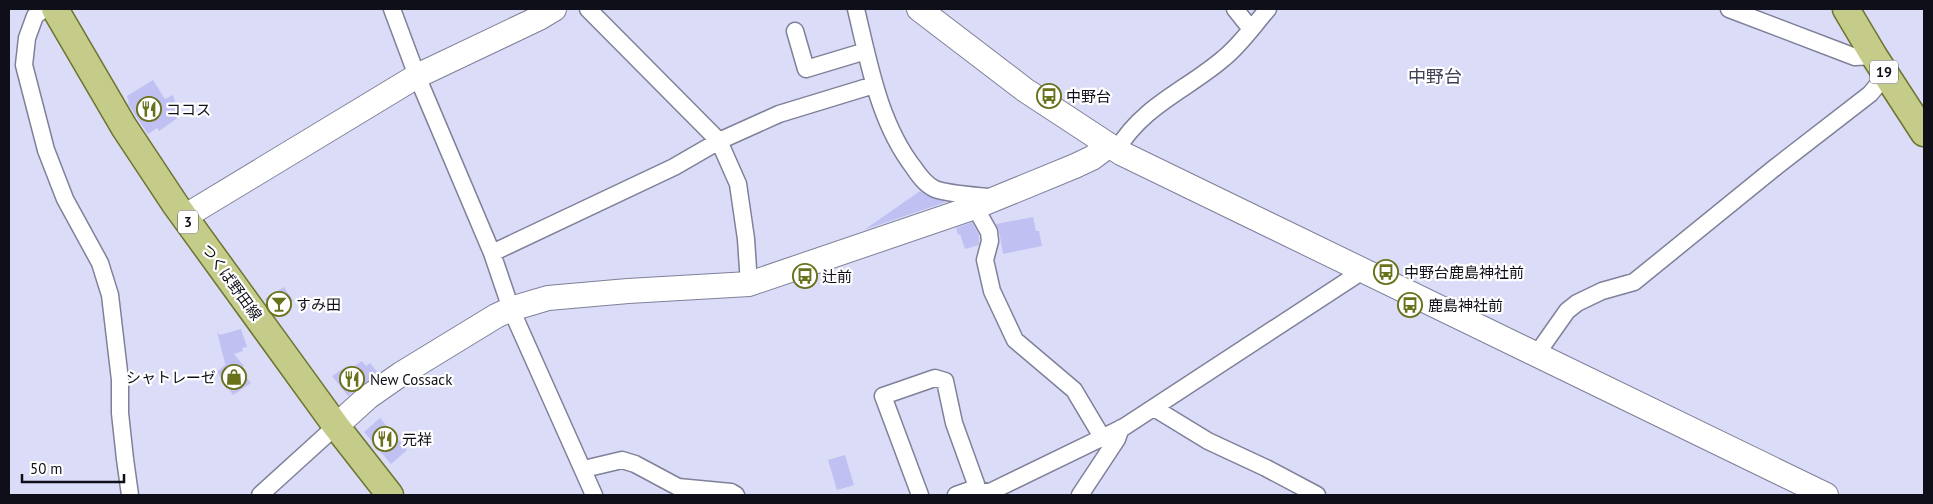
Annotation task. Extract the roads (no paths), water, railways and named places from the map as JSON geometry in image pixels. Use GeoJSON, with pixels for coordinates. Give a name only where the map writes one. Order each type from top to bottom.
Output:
{"type":"FeatureCollection","features":[{"type":"Feature","properties":{"kind":"main road","name":"つくば野田線"},"geometry":{"type":"LineString","coordinates":[[56,9],[124,127],[184,216],[336,426],[390,495]]}},
{"type":"Feature","properties":{"kind":"main road","name":"19"},"geometry":{"type":"LineString","coordinates":[[1846,9],[1880,66],[1924,133]]}},
{"type":"Feature","properties":{"kind":"street"},"geometry":{"type":"LineString","coordinates":[[44,9],[35,16],[27,38],[24,65],[46,150],[65,199],[100,262],[110,294],[120,380],[120,413],[124,459],[130,495]]}},
{"type":"Feature","properties":{"kind":"street"},"geometry":{"type":"LineString","coordinates":[[392,9],[417,76],[492,254],[511,309],[594,495]]}},
{"type":"Feature","properties":{"kind":"street"},"geometry":{"type":"LineString","coordinates":[[184,216],[417,76],[554,9]]}},
{"type":"Feature","properties":{"kind":"street"},"geometry":{"type":"LineString","coordinates":[[588,9],[719,142],[738,184],[746,239],[749,284]]}},
{"type":"Feature","properties":{"kind":"street"},"geometry":{"type":"LineString","coordinates":[[856,9],[874,85],[894,138],[904,156],[924,182],[937,190],[986,202]]}},
{"type":"Feature","properties":{"kind":"street"},"geometry":{"type":"LineString","coordinates":[[919,9],[1025,90],[1112,148],[1285,234],[1364,270],[1826,495]]}},
{"type":"Feature","properties":{"kind":"street"},"geometry":{"type":"LineString","coordinates":[[1235,9],[1251,29]]}},
{"type":"Feature","properties":{"kind":"street"},"geometry":{"type":"LineString","coordinates":[[260,495],[368,397],[400,374],[496,316],[511,309],[548,298],[749,284],[986,202],[1112,148],[1123,140],[1156,106],[1226,58],[1268,9]]}},
{"type":"Feature","properties":{"kind":"street"},"geometry":{"type":"LineString","coordinates":[[1536,355],[1567,310],[1602,291],[1634,282],[1777,166],[1870,94],[1880,66],[1729,9]]}},
{"type":"Feature","properties":{"kind":"street"},"geometry":{"type":"LineString","coordinates":[[794,31],[806,69],[866,51]]}},
{"type":"Feature","properties":{"kind":"street"},"geometry":{"type":"LineString","coordinates":[[492,254],[780,114],[874,85]]}},
{"type":"Feature","properties":{"kind":"street"},"geometry":{"type":"LineString","coordinates":[[986,202],[990,241],[985,260],[992,292],[1015,340],[1074,390],[1102,438]]}},
{"type":"Feature","properties":{"kind":"street"},"geometry":{"type":"LineString","coordinates":[[956,495],[990,492],[1121,428],[1364,270]]}},
{"type":"Feature","properties":{"kind":"street"},"geometry":{"type":"LineString","coordinates":[[920,495],[883,396],[935,378],[945,381],[954,423],[978,492]]}},
{"type":"Feature","properties":{"kind":"street"},"geometry":{"type":"LineString","coordinates":[[1154,408],[1208,441],[1266,468],[1317,495]]}},
{"type":"Feature","properties":{"kind":"street"},"geometry":{"type":"LineString","coordinates":[[1080,495],[1117,439],[1121,428]]}},
{"type":"Feature","properties":{"kind":"street"},"geometry":{"type":"LineString","coordinates":[[584,469],[622,460],[635,464],[678,487],[732,492],[736,495]]}},
{"type":"Feature","properties":{"kind":"place","name":"中野台"},"geometry":{"type":"Point","coordinates":[1049,96]}},
{"type":"Feature","properties":{"kind":"place","name":"ココス"},"geometry":{"type":"Point","coordinates":[149,109]}},
{"type":"Feature","properties":{"kind":"place","name":"中野台鹿島神社前"},"geometry":{"type":"Point","coordinates":[1386,272]}},
{"type":"Feature","properties":{"kind":"place","name":"辻前"},"geometry":{"type":"Point","coordinates":[805,276]}},
{"type":"Feature","properties":{"kind":"place","name":"すみ田"},"geometry":{"type":"Point","coordinates":[279,304]}},
{"type":"Feature","properties":{"kind":"place","name":"鹿島神社前"},"geometry":{"type":"Point","coordinates":[1410,305]}},
{"type":"Feature","properties":{"kind":"place","name":"シャトレーゼ"},"geometry":{"type":"Point","coordinates":[234,377]}},
{"type":"Feature","properties":{"kind":"place","name":"New Cossack"},"geometry":{"type":"Point","coordinates":[352,379]}},
{"type":"Feature","properties":{"kind":"place","name":"元祥"},"geometry":{"type":"Point","coordinates":[385,439]}},
{"type":"Feature","properties":{"kind":"district","name":"中野台"},"geometry":{"type":"Point","coordinates":[1435,76]}}]}
